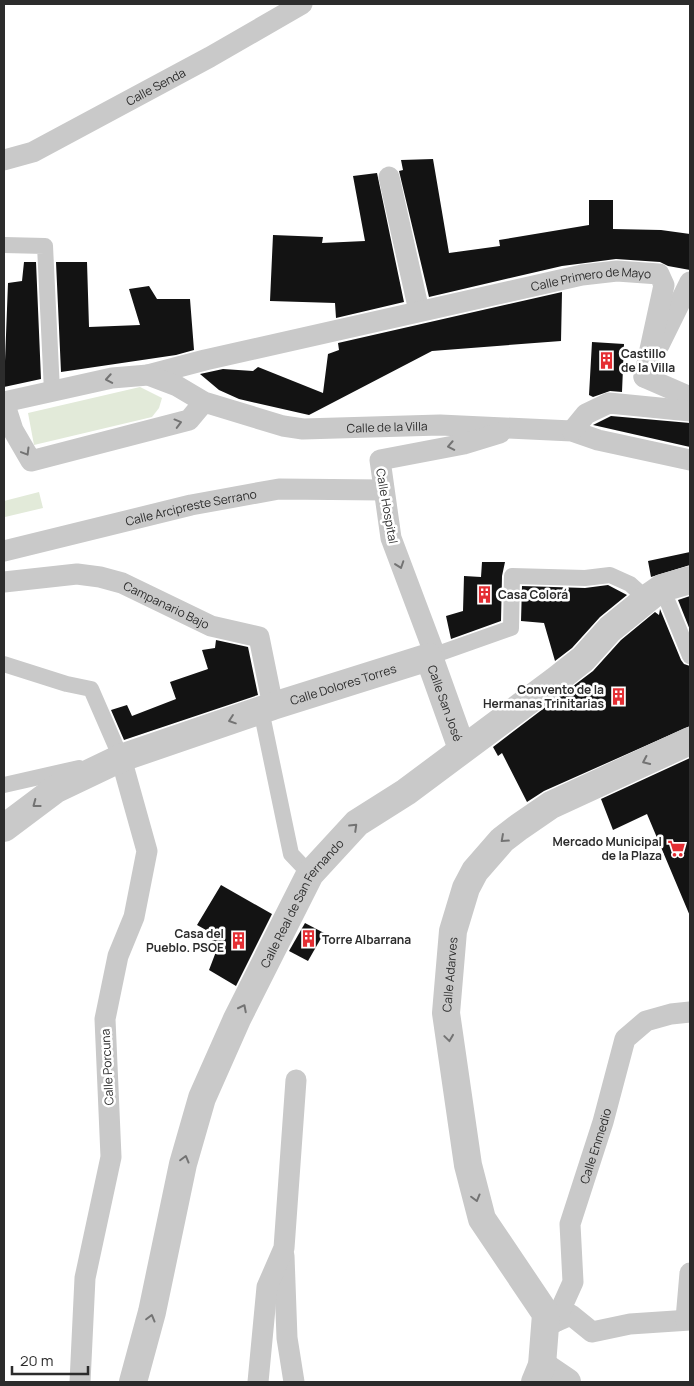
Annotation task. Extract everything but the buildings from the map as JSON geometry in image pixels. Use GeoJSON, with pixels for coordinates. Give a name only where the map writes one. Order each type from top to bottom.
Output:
{"type":"FeatureCollection","features":[{"type":"Feature","properties":{"kind":"street","name":"Calle Senda"},"geometry":{"type":"LineString","coordinates":[[4,160],[33,152],[210,57],[302,4]]}},
{"type":"Feature","properties":{"kind":"street"},"geometry":{"type":"LineString","coordinates":[[389,177],[420,311]]}},
{"type":"Feature","properties":{"kind":"street"},"geometry":{"type":"LineString","coordinates":[[4,245],[45,246],[52,391]]}},
{"type":"Feature","properties":{"kind":"street","name":"Calle Primero de Mayo"},"geometry":{"type":"LineString","coordinates":[[148,375],[204,360],[582,275],[617,271],[659,274],[664,285],[644,377]]}},
{"type":"Feature","properties":{"kind":"street"},"geometry":{"type":"LineString","coordinates":[[690,282],[644,377],[690,397]]}},
{"type":"Feature","properties":{"kind":"street","name":"Calle de la Villa"},"geometry":{"type":"LineString","coordinates":[[204,402],[189,420],[31,461],[13,430],[4,402],[112,378],[148,375],[177,386],[204,402],[282,426],[303,429],[440,425],[572,431],[598,440],[690,460]]}},
{"type":"Feature","properties":{"kind":"street"},"geometry":{"type":"LineString","coordinates":[[572,431],[586,414],[608,403],[690,411]]}},
{"type":"Feature","properties":{"kind":"street","name":"Calle Hospital"},"geometry":{"type":"LineString","coordinates":[[432,656],[391,538],[382,490],[380,460],[464,444],[515,428]]}},
{"type":"Feature","properties":{"kind":"street","name":"Calle Arcipreste Serrano"},"geometry":{"type":"LineString","coordinates":[[4,552],[191,505],[279,489],[382,490]]}},
{"type":"Feature","properties":{"kind":"street","name":"Campanario Bajo"},"geometry":{"type":"LineString","coordinates":[[4,582],[77,574],[100,577],[122,583],[212,626],[259,638],[267,708]]}},
{"type":"Feature","properties":{"kind":"street","name":"Calle Dolores Torres"},"geometry":{"type":"LineString","coordinates":[[4,828],[56,789],[121,758],[267,708],[432,656],[511,628],[512,576],[584,578],[610,575],[630,584],[640,593],[653,595]]}},
{"type":"Feature","properties":{"kind":"street","name":"Calle Real de San Fernando"},"geometry":{"type":"LineString","coordinates":[[134,1382],[152,1312],[183,1164],[202,1098],[237,1019],[310,874],[357,823],[406,792],[555,681],[583,659],[610,629],[653,595],[690,580]]}},
{"type":"Feature","properties":{"kind":"street"},"geometry":{"type":"LineString","coordinates":[[653,595],[690,656]]}},
{"type":"Feature","properties":{"kind":"street","name":"Calle San José"},"geometry":{"type":"LineString","coordinates":[[432,656],[462,749]]}},
{"type":"Feature","properties":{"kind":"street"},"geometry":{"type":"LineString","coordinates":[[4,664],[67,684],[91,689],[121,758],[4,786]]}},
{"type":"Feature","properties":{"kind":"street"},"geometry":{"type":"LineString","coordinates":[[267,708],[291,854],[310,874]]}},
{"type":"Feature","properties":{"kind":"street","name":"Calle Adarves"},"geometry":{"type":"LineString","coordinates":[[551,1318],[482,1219],[468,1166],[446,1014],[453,930],[466,888],[475,870],[502,840],[518,827],[551,805],[690,741]]}},
{"type":"Feature","properties":{"kind":"street","name":"Calle Porcuna"},"geometry":{"type":"LineString","coordinates":[[80,1382],[86,1278],[111,1157],[105,1019],[118,956],[134,917],[147,851],[121,758]]}},
{"type":"Feature","properties":{"kind":"street","name":"Calle Enmedio"},"geometry":{"type":"LineString","coordinates":[[551,1318],[573,1282],[570,1224],[603,1122],[625,1039],[646,1021],[670,1014],[690,1012]]}},
{"type":"Feature","properties":{"kind":"street"},"geometry":{"type":"LineString","coordinates":[[294,1382],[287,1338],[284,1248],[296,1080]]}},
{"type":"Feature","properties":{"kind":"street"},"geometry":{"type":"LineString","coordinates":[[258,1382],[267,1287],[284,1248]]}},
{"type":"Feature","properties":{"kind":"street"},"geometry":{"type":"LineString","coordinates":[[567,1382],[538,1373],[551,1318],[571,1315],[592,1332],[630,1324],[688,1319],[690,1274]]}},
{"type":"Feature","properties":{"kind":"green space"},"geometry":{"type":"Polygon","coordinates":[[[140,387],[162,398],[159,408],[152,417],[34,445],[28,413],[140,387]]]}},
{"type":"Feature","properties":{"kind":"green space"},"geometry":{"type":"Polygon","coordinates":[[[39,492],[43,508],[5,517],[4,501],[39,492]]]}},
{"type":"Feature","properties":{"kind":"place","name":"Castillo de la Villa"},"geometry":{"type":"Point","coordinates":[607,360]}},
{"type":"Feature","properties":{"kind":"place","name":"Casa Colorá"},"geometry":{"type":"Point","coordinates":[484,594]}},
{"type":"Feature","properties":{"kind":"place","name":"Convento de la Hermanas Trinitarias"},"geometry":{"type":"Point","coordinates":[618,696]}},
{"type":"Feature","properties":{"kind":"place","name":"Mercado Municipal de la Plaza"},"geometry":{"type":"Point","coordinates":[676,848]}},
{"type":"Feature","properties":{"kind":"place","name":"Torre Albarrana"},"geometry":{"type":"Point","coordinates":[308,939]}},
{"type":"Feature","properties":{"kind":"place","name":"Casa del Pueblo. PSOE"},"geometry":{"type":"Point","coordinates":[238,940]}}]}
